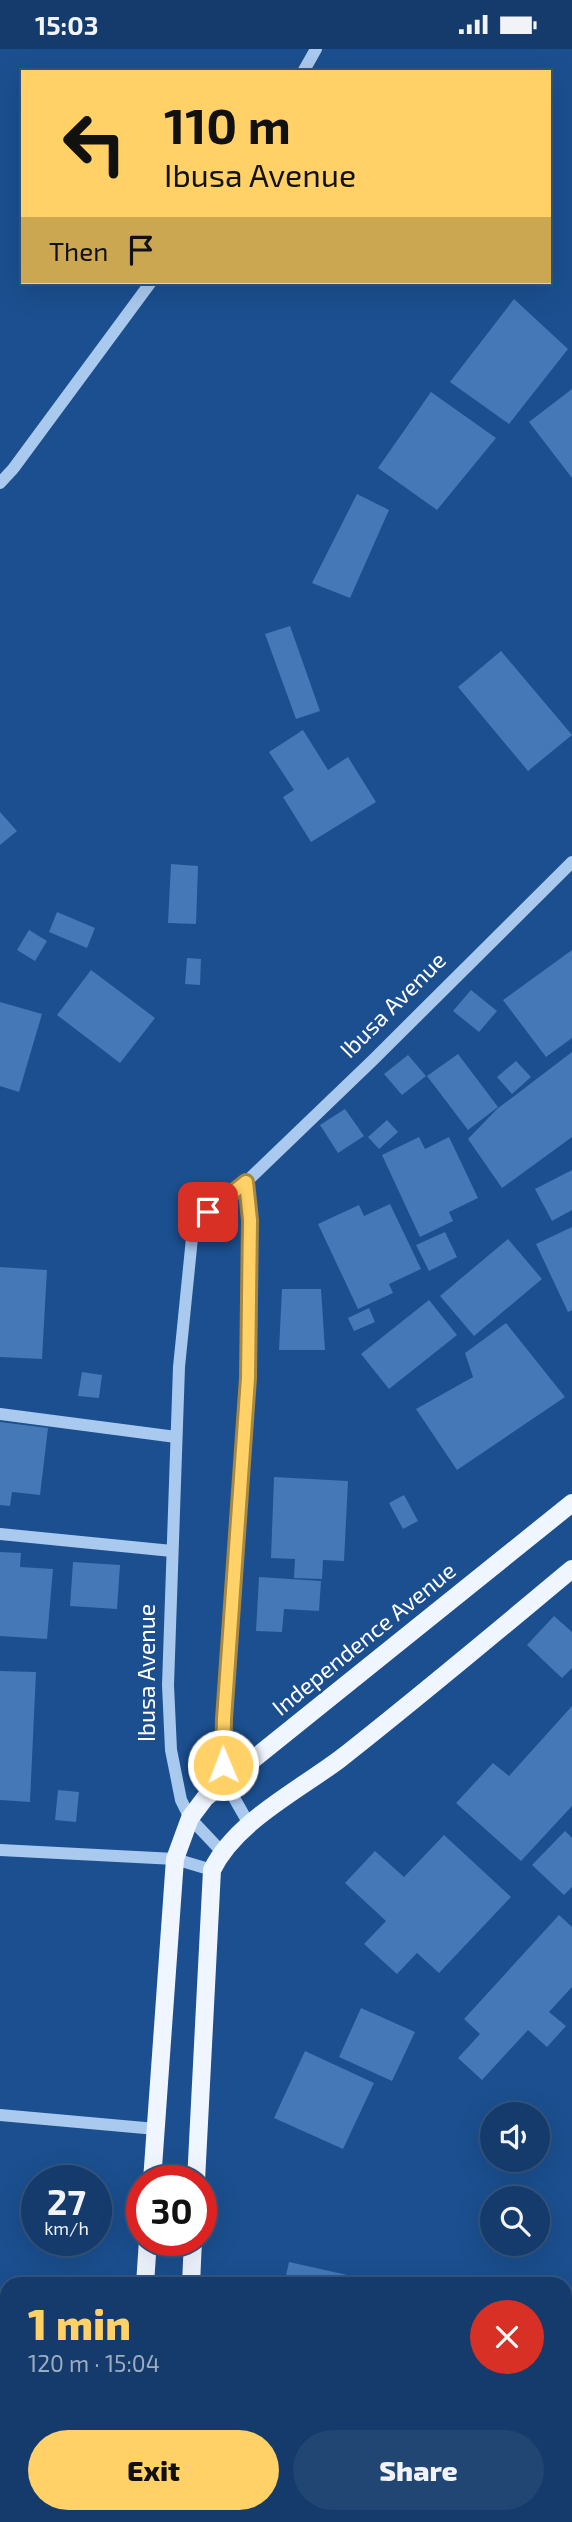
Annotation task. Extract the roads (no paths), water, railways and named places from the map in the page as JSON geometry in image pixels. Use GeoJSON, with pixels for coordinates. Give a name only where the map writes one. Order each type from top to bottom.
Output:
{"type":"FeatureCollection","features":[{"type":"Feature","properties":{"kind":"main road","name":"Independence Avenue"},"geometry":{"type":"LineString","coordinates":[[190,1818],[205,1798],[572,1503]]}},
{"type":"Feature","properties":{"kind":"main road"},"geometry":{"type":"LineString","coordinates":[[197,2165],[212,1870],[222,1853],[249,1824],[338,1760],[572,1569]]}},
{"type":"Feature","properties":{"kind":"main road"},"geometry":{"type":"LineString","coordinates":[[153,2165],[175,1859],[190,1818]]}},
{"type":"Feature","properties":{"kind":"main road"},"geometry":{"type":"LineString","coordinates":[[145,2277],[147,2256]]}},
{"type":"Feature","properties":{"kind":"main road"},"geometry":{"type":"LineString","coordinates":[[191,2277],[192,2256]]}},
{"type":"Feature","properties":{"kind":"street"},"geometry":{"type":"LineString","coordinates":[[304,70],[316,49]]}},
{"type":"Feature","properties":{"kind":"street"},"geometry":{"type":"LineString","coordinates":[[0,483],[150,284]]}},
{"type":"Feature","properties":{"kind":"street","name":"Ibusa Avenue"},"geometry":{"type":"LineString","coordinates":[[190,1818],[181,1800],[172,1750],[168,1685],[176,1437],[192,1238],[208,1212],[246,1182],[373,1061],[572,862]]}},
{"type":"Feature","properties":{"kind":"street"},"geometry":{"type":"LineString","coordinates":[[246,1182],[250,1220],[248,1378],[222,1747],[225,1782],[249,1824]]}},
{"type":"Feature","properties":{"kind":"street"},"geometry":{"type":"LineString","coordinates":[[0,1414],[176,1437]]}},
{"type":"Feature","properties":{"kind":"street"},"geometry":{"type":"LineString","coordinates":[[0,1534],[172,1551]]}},
{"type":"Feature","properties":{"kind":"street"},"geometry":{"type":"LineString","coordinates":[[190,1818],[222,1853]]}},
{"type":"Feature","properties":{"kind":"street"},"geometry":{"type":"LineString","coordinates":[[0,1850],[175,1859],[212,1870]]}},
{"type":"Feature","properties":{"kind":"street"},"geometry":{"type":"LineString","coordinates":[[0,2115],[156,2129]]}}]}
